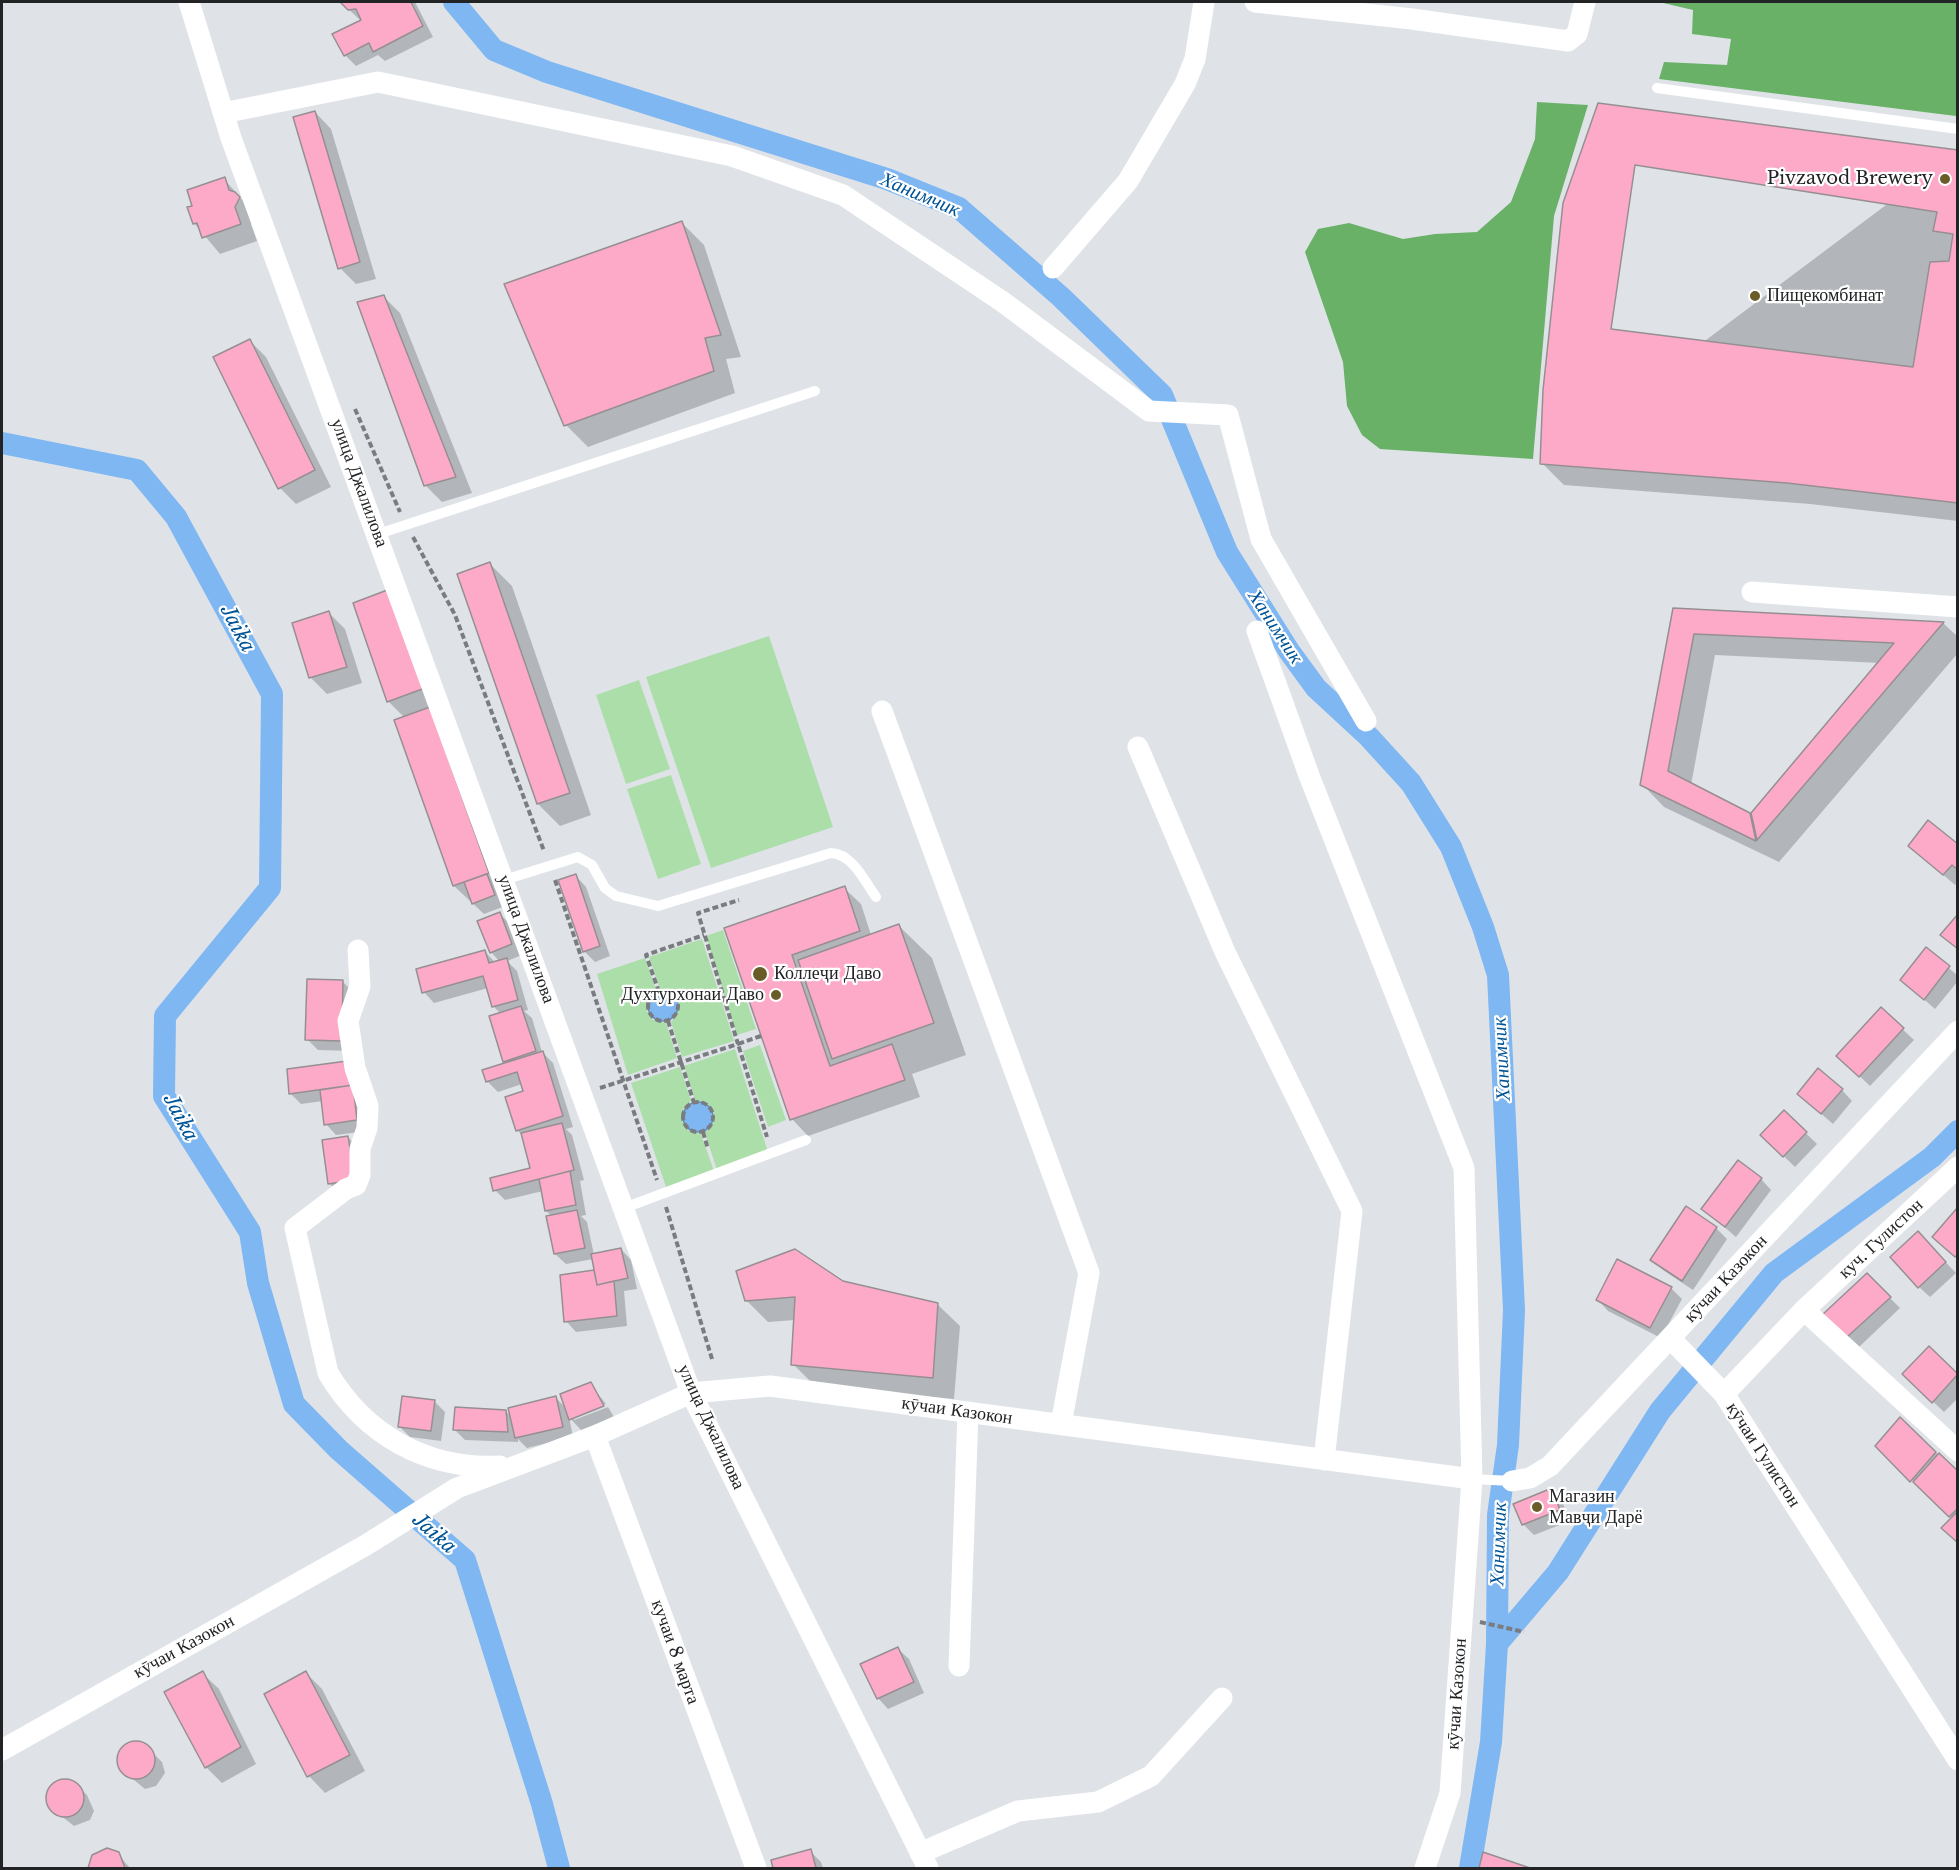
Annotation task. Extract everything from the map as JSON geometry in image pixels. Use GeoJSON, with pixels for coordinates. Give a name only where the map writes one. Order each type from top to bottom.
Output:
{"type":"FeatureCollection","features":[{"type":"Feature","properties":{"kind":"street","name":"улица Джалилова"},"geometry":{"type":"LineString","coordinates":[[189,2],[223,113],[691,1393],[924,1861],[1018,1811],[1098,1802],[1151,1776],[1222,1698]]}},
{"type":"Feature","properties":{"kind":"street"},"geometry":{"type":"LineString","coordinates":[[1053,268],[1128,181],[1185,84],[1195,59],[1204,2]]}},
{"type":"Feature","properties":{"kind":"street"},"geometry":{"type":"LineString","coordinates":[[1255,2],[1412,19],[1568,41],[1577,34],[1585,2]]}},
{"type":"Feature","properties":{"kind":"street"},"geometry":{"type":"LineString","coordinates":[[223,113],[378,82],[732,156],[843,195],[1003,302],[1149,411],[1228,415],[1261,540],[1366,721]]}},
{"type":"Feature","properties":{"kind":"street"},"geometry":{"type":"LineString","coordinates":[[1752,592],[1958,607]]}},
{"type":"Feature","properties":{"kind":"street"},"geometry":{"type":"LineString","coordinates":[[1257,631],[1310,778],[1464,1167],[1492,1480]]}},
{"type":"Feature","properties":{"kind":"street"},"geometry":{"type":"LineString","coordinates":[[882,711],[1089,1273],[1061,1424]]}},
{"type":"Feature","properties":{"kind":"street"},"geometry":{"type":"LineString","coordinates":[[1138,747],[1225,952],[1352,1211],[1324,1460]]}},
{"type":"Feature","properties":{"kind":"street"},"geometry":{"type":"LineString","coordinates":[[358,950],[360,986],[348,1021],[355,1068],[368,1106],[367,1128],[360,1149],[360,1175],[356,1185],[346,1189],[295,1228],[328,1373],[339,1392],[378,1432],[398,1444],[466,1466],[516,1465]]}},
{"type":"Feature","properties":{"kind":"street","name":"кӯчаи Казокон"},"geometry":{"type":"LineString","coordinates":[[2,1750],[366,1545],[456,1488],[595,1436],[691,1393],[770,1386],[1324,1460],[1492,1480],[1530,1478],[1550,1467],[1958,1031]]}},
{"type":"Feature","properties":{"kind":"street","name":"куч. Гулистон"},"geometry":{"type":"LineString","coordinates":[[1804,1310],[1958,1167]]}},
{"type":"Feature","properties":{"kind":"street"},"geometry":{"type":"LineString","coordinates":[[1804,1310],[1958,1451]]}},
{"type":"Feature","properties":{"kind":"street","name":"кӯчаи Гулистон"},"geometry":{"type":"LineString","coordinates":[[1804,1310],[1724,1394],[1958,1760]]}},
{"type":"Feature","properties":{"kind":"street"},"geometry":{"type":"LineString","coordinates":[[1671,1338],[1724,1394]]}},
{"type":"Feature","properties":{"kind":"street"},"geometry":{"type":"LineString","coordinates":[[959,1666],[968,1412]]}},
{"type":"Feature","properties":{"kind":"street","name":"кучаи 8 марта"},"geometry":{"type":"LineString","coordinates":[[595,1436],[756,1869]]}},
{"type":"Feature","properties":{"kind":"street","name":"кӯчаи Казокон"},"geometry":{"type":"LineString","coordinates":[[1425,1869],[1450,1793],[1462,1618],[1492,1480]]}},
{"type":"Feature","properties":{"kind":"lane"},"geometry":{"type":"LineString","coordinates":[[1657,88],[1958,129]]}},
{"type":"Feature","properties":{"kind":"lane"},"geometry":{"type":"LineString","coordinates":[[378,534],[815,391]]}},
{"type":"Feature","properties":{"kind":"lane"},"geometry":{"type":"LineString","coordinates":[[504,880],[578,857],[592,865],[605,888],[616,897],[658,906],[831,853],[838,853],[852,863],[876,897]]}},
{"type":"Feature","properties":{"kind":"lane"},"geometry":{"type":"LineString","coordinates":[[624,1208],[806,1140]]}},
{"type":"Feature","properties":{"kind":"path"},"geometry":{"type":"LineString","coordinates":[[355,408],[406,525],[455,615],[550,867],[662,1195],[712,1359]]}},
{"type":"Feature","properties":{"kind":"path"},"geometry":{"type":"LineString","coordinates":[[743,899],[698,913],[772,1153]]}},
{"type":"Feature","properties":{"kind":"path"},"geometry":{"type":"LineString","coordinates":[[659,992],[646,955],[704,934]]}},
{"type":"Feature","properties":{"kind":"path"},"geometry":{"type":"LineString","coordinates":[[659,992],[672,994],[678,1002],[678,1012],[668,1021],[656,1020],[649,1012],[648,1003],[659,992]]}},
{"type":"Feature","properties":{"kind":"path"},"geometry":{"type":"LineString","coordinates":[[668,1021],[694,1103]]}},
{"type":"Feature","properties":{"kind":"path"},"geometry":{"type":"LineString","coordinates":[[582,1093],[761,1036]]}},
{"type":"Feature","properties":{"kind":"path"},"geometry":{"type":"LineString","coordinates":[[694,1103],[705,1104],[712,1111],[713,1121],[703,1132],[692,1131],[683,1120],[684,1110],[694,1103]]}},
{"type":"Feature","properties":{"kind":"path"},"geometry":{"type":"LineString","coordinates":[[703,1132],[708,1149]]}},
{"type":"Feature","properties":{"kind":"path"},"geometry":{"type":"LineString","coordinates":[[1462,1618],[1524,1632]]}},
{"type":"Feature","properties":{"kind":"green space"},"geometry":{"type":"Polygon","coordinates":[[[1659,2],[1957,2],[1956,116],[1659,79],[1664,62],[1727,65],[1731,39],[1692,34],[1693,10],[1659,2]]]}},
{"type":"Feature","properties":{"kind":"green space"},"geometry":{"type":"Polygon","coordinates":[[[1537,102],[1588,105],[1554,216],[1533,459],[1380,449],[1362,435],[1347,406],[1343,362],[1305,252],[1318,229],[1349,223],[1403,239],[1435,234],[1477,232],[1511,202],[1535,139],[1537,102]]]}},
{"type":"Feature","properties":{"kind":"green space"},"geometry":{"type":"Polygon","coordinates":[[[769,636],[833,827],[711,868],[646,677],[769,636]]]}},
{"type":"Feature","properties":{"kind":"green space"},"geometry":{"type":"Polygon","coordinates":[[[639,680],[670,769],[626,784],[596,695],[639,680]]]}},
{"type":"Feature","properties":{"kind":"green space"},"geometry":{"type":"Polygon","coordinates":[[[671,775],[701,864],[658,879],[627,789],[671,775]]]}},
{"type":"Feature","properties":{"kind":"green space"},"geometry":{"type":"Polygon","coordinates":[[[723,930],[756,1029],[737,1035],[706,936],[723,930]]]}},
{"type":"Feature","properties":{"kind":"green space"},"geometry":{"type":"Polygon","coordinates":[[[702,939],[734,1041],[682,1057],[671,1022],[678,1012],[678,1001],[672,993],[660,989],[649,957],[702,939]]]}},
{"type":"Feature","properties":{"kind":"green space"},"geometry":{"type":"Polygon","coordinates":[[[645,958],[656,990],[648,1000],[647,1011],[653,1020],[666,1023],[677,1058],[628,1075],[597,974],[645,958]]]}},
{"type":"Feature","properties":{"kind":"green space"},"geometry":{"type":"Polygon","coordinates":[[[760,1045],[786,1120],[768,1127],[743,1051],[760,1045]]]}},
{"type":"Feature","properties":{"kind":"green space"},"geometry":{"type":"Polygon","coordinates":[[[735,1049],[768,1152],[717,1170],[705,1133],[713,1123],[714,1112],[707,1103],[695,1100],[684,1066],[735,1049]]]}},
{"type":"Feature","properties":{"kind":"green space"},"geometry":{"type":"Polygon","coordinates":[[[680,1067],[691,1101],[683,1110],[682,1121],[689,1131],[701,1134],[714,1171],[667,1190],[631,1083],[680,1067]]]}},
{"type":"Feature","properties":{"kind":"water"},"geometry":{"type":"Polygon","coordinates":[[[663,991],[674,995],[678,1006],[674,1017],[663,1021],[652,1017],[648,1006],[652,995],[663,991]]]}},
{"type":"Feature","properties":{"kind":"water"},"geometry":{"type":"Polygon","coordinates":[[[698,1102],[709,1106],[713,1117],[709,1128],[698,1132],[687,1128],[683,1117],[687,1106],[698,1102]]]}},
{"type":"Feature","properties":{"kind":"building"},"geometry":{"type":"Polygon","coordinates":[[[340,2],[411,2],[423,26],[373,52],[369,43],[344,56],[332,34],[361,20],[356,9],[348,10],[340,2]]]}},
{"type":"Feature","properties":{"kind":"building","name":"Пищекомбинат"},"geometry":{"type":"Polygon","coordinates":[[[1598,103],[1958,150],[1958,503],[1787,483],[1540,464],[1543,390],[1563,203],[1598,103]]]}},
{"type":"Feature","properties":{"kind":"building"},"geometry":{"type":"Polygon","coordinates":[[[315,111],[360,262],[338,269],[293,117],[315,111]]]}},
{"type":"Feature","properties":{"kind":"building","name":"Пищекомбинат"},"geometry":{"type":"Polygon","coordinates":[[[1635,165],[1937,212],[1933,231],[1953,234],[1949,261],[1930,262],[1913,367],[1611,329],[1635,165]]]}},
{"type":"Feature","properties":{"kind":"building"},"geometry":{"type":"Polygon","coordinates":[[[225,177],[229,190],[240,197],[235,207],[241,224],[202,238],[197,223],[193,224],[187,207],[192,206],[187,190],[225,177]]]}},
{"type":"Feature","properties":{"kind":"building"},"geometry":{"type":"Polygon","coordinates":[[[682,221],[721,335],[705,338],[714,371],[564,426],[504,284],[682,221]]]}},
{"type":"Feature","properties":{"kind":"building"},"geometry":{"type":"Polygon","coordinates":[[[384,295],[456,477],[424,486],[357,302],[384,295]]]}},
{"type":"Feature","properties":{"kind":"building"},"geometry":{"type":"Polygon","coordinates":[[[250,339],[315,470],[278,489],[213,357],[250,339]]]}},
{"type":"Feature","properties":{"kind":"building"},"geometry":{"type":"Polygon","coordinates":[[[490,562],[570,793],[537,804],[457,574],[490,562]]]}},
{"type":"Feature","properties":{"kind":"building"},"geometry":{"type":"Polygon","coordinates":[[[390,589],[425,688],[387,702],[353,603],[390,589]]]}},
{"type":"Feature","properties":{"kind":"building"},"geometry":{"type":"Polygon","coordinates":[[[1673,608],[1944,622],[1757,840],[1751,813],[1894,643],[1694,634],[1668,771],[1750,813],[1756,841],[1640,785],[1673,608]]]}},
{"type":"Feature","properties":{"kind":"building"},"geometry":{"type":"Polygon","coordinates":[[[329,611],[347,667],[309,678],[292,623],[329,611]]]}},
{"type":"Feature","properties":{"kind":"building"},"geometry":{"type":"Polygon","coordinates":[[[430,707],[489,873],[453,886],[394,720],[430,707]]]}},
{"type":"Feature","properties":{"kind":"building"},"geometry":{"type":"Polygon","coordinates":[[[1928,820],[1958,844],[1958,870],[1952,865],[1943,875],[1908,846],[1928,820]]]}},
{"type":"Feature","properties":{"kind":"building"},"geometry":{"type":"Polygon","coordinates":[[[487,874],[495,895],[472,904],[464,882],[487,874]]]}},
{"type":"Feature","properties":{"kind":"building"},"geometry":{"type":"Polygon","coordinates":[[[576,874],[600,946],[583,952],[558,880],[576,874]]]}},
{"type":"Feature","properties":{"kind":"building","name":"Духтурхонаи Даво"},"geometry":{"type":"Polygon","coordinates":[[[845,886],[860,931],[792,955],[830,1066],[892,1044],[905,1080],[790,1120],[724,928],[845,886]]]}},
{"type":"Feature","properties":{"kind":"building"},"geometry":{"type":"Polygon","coordinates":[[[500,912],[512,944],[490,953],[477,921],[500,912]]]}},
{"type":"Feature","properties":{"kind":"building"},"geometry":{"type":"Polygon","coordinates":[[[1958,914],[1958,949],[1940,935],[1958,914]]]}},
{"type":"Feature","properties":{"kind":"building"},"geometry":{"type":"Polygon","coordinates":[[[899,924],[934,1023],[832,1059],[798,960],[899,924]]]}},
{"type":"Feature","properties":{"kind":"building"},"geometry":{"type":"Polygon","coordinates":[[[1926,947],[1950,966],[1924,1000],[1900,980],[1926,947]]]}},
{"type":"Feature","properties":{"kind":"building"},"geometry":{"type":"Polygon","coordinates":[[[485,950],[489,963],[507,958],[518,1000],[492,1007],[483,976],[422,993],[416,969],[485,950]]]}},
{"type":"Feature","properties":{"kind":"building"},"geometry":{"type":"Polygon","coordinates":[[[307,979],[343,980],[342,1041],[305,1040],[307,979]]]}},
{"type":"Feature","properties":{"kind":"building"},"geometry":{"type":"Polygon","coordinates":[[[521,1006],[536,1051],[503,1062],[489,1016],[521,1006]]]}},
{"type":"Feature","properties":{"kind":"building"},"geometry":{"type":"Polygon","coordinates":[[[1881,1007],[1904,1028],[1859,1077],[1836,1056],[1881,1007]]]}},
{"type":"Feature","properties":{"kind":"building"},"geometry":{"type":"Polygon","coordinates":[[[543,1051],[563,1116],[516,1131],[505,1097],[523,1091],[517,1072],[486,1082],[482,1070],[543,1051]]]}},
{"type":"Feature","properties":{"kind":"building"},"geometry":{"type":"Polygon","coordinates":[[[347,1061],[353,1085],[289,1094],[287,1069],[347,1061]]]}},
{"type":"Feature","properties":{"kind":"building"},"geometry":{"type":"Polygon","coordinates":[[[1818,1068],[1843,1089],[1821,1114],[1797,1094],[1818,1068]]]}},
{"type":"Feature","properties":{"kind":"building"},"geometry":{"type":"Polygon","coordinates":[[[353,1085],[357,1120],[324,1125],[320,1090],[353,1085]]]}},
{"type":"Feature","properties":{"kind":"building"},"geometry":{"type":"Polygon","coordinates":[[[1784,1110],[1807,1132],[1783,1157],[1760,1135],[1784,1110]]]}},
{"type":"Feature","properties":{"kind":"building"},"geometry":{"type":"Polygon","coordinates":[[[562,1123],[574,1170],[493,1191],[490,1178],[530,1168],[521,1133],[562,1123]]]}},
{"type":"Feature","properties":{"kind":"building"},"geometry":{"type":"Polygon","coordinates":[[[348,1136],[355,1180],[328,1184],[322,1140],[348,1136]]]}},
{"type":"Feature","properties":{"kind":"building"},"geometry":{"type":"Polygon","coordinates":[[[1738,1160],[1762,1178],[1725,1227],[1701,1209],[1738,1160]]]}},
{"type":"Feature","properties":{"kind":"building"},"geometry":{"type":"Polygon","coordinates":[[[570,1171],[576,1205],[545,1211],[539,1179],[570,1171]]]}},
{"type":"Feature","properties":{"kind":"building"},"geometry":{"type":"Polygon","coordinates":[[[1686,1206],[1717,1227],[1682,1281],[1650,1260],[1686,1206]]]}},
{"type":"Feature","properties":{"kind":"building"},"geometry":{"type":"Polygon","coordinates":[[[1958,1207],[1958,1254],[1955,1257],[1932,1237],[1958,1207]]]}},
{"type":"Feature","properties":{"kind":"building"},"geometry":{"type":"Polygon","coordinates":[[[577,1210],[585,1248],[554,1254],[546,1216],[577,1210]]]}},
{"type":"Feature","properties":{"kind":"building"},"geometry":{"type":"Polygon","coordinates":[[[1918,1231],[1946,1262],[1918,1288],[1890,1257],[1918,1231]]]}},
{"type":"Feature","properties":{"kind":"building"},"geometry":{"type":"Polygon","coordinates":[[[621,1248],[628,1278],[597,1285],[591,1254],[621,1248]]]}},
{"type":"Feature","properties":{"kind":"building"},"geometry":{"type":"Polygon","coordinates":[[[795,1249],[843,1281],[938,1303],[933,1378],[791,1365],[795,1297],[745,1301],[736,1271],[795,1249]]]}},
{"type":"Feature","properties":{"kind":"building"},"geometry":{"type":"Polygon","coordinates":[[[1617,1259],[1672,1287],[1650,1328],[1596,1300],[1617,1259]]]}},
{"type":"Feature","properties":{"kind":"building"},"geometry":{"type":"Polygon","coordinates":[[[594,1270],[597,1285],[614,1281],[617,1316],[564,1322],[560,1275],[594,1270]]]}},
{"type":"Feature","properties":{"kind":"building"},"geometry":{"type":"Polygon","coordinates":[[[1867,1273],[1891,1297],[1846,1338],[1822,1315],[1867,1273]]]}},
{"type":"Feature","properties":{"kind":"building"},"geometry":{"type":"Polygon","coordinates":[[[1929,1346],[1958,1374],[1932,1403],[1902,1374],[1929,1346]]]}},
{"type":"Feature","properties":{"kind":"building"},"geometry":{"type":"Polygon","coordinates":[[[591,1382],[604,1406],[569,1420],[560,1394],[591,1382]]]}},
{"type":"Feature","properties":{"kind":"building"},"geometry":{"type":"Polygon","coordinates":[[[402,1396],[435,1400],[431,1431],[398,1427],[402,1396]]]}},
{"type":"Feature","properties":{"kind":"building"},"geometry":{"type":"Polygon","coordinates":[[[556,1396],[563,1427],[515,1438],[508,1408],[556,1396]]]}},
{"type":"Feature","properties":{"kind":"building"},"geometry":{"type":"Polygon","coordinates":[[[455,1407],[506,1410],[508,1432],[453,1430],[455,1407]]]}},
{"type":"Feature","properties":{"kind":"building"},"geometry":{"type":"Polygon","coordinates":[[[1900,1417],[1936,1452],[1910,1482],[1875,1446],[1900,1417]]]}},
{"type":"Feature","properties":{"kind":"building"},"geometry":{"type":"Polygon","coordinates":[[[1939,1453],[1958,1471],[1958,1508],[1949,1517],[1913,1482],[1939,1453]]]}},
{"type":"Feature","properties":{"kind":"building","name":"Магазин Мавҷи Дарё"},"geometry":{"type":"Polygon","coordinates":[[[1552,1488],[1560,1510],[1522,1525],[1513,1504],[1552,1488]]]}},
{"type":"Feature","properties":{"kind":"building"},"geometry":{"type":"Polygon","coordinates":[[[1958,1511],[1958,1543],[1941,1528],[1958,1511]]]}},
{"type":"Feature","properties":{"kind":"building"},"geometry":{"type":"Polygon","coordinates":[[[898,1647],[914,1682],[877,1699],[860,1664],[898,1647]]]}},
{"type":"Feature","properties":{"kind":"building"},"geometry":{"type":"Polygon","coordinates":[[[203,1671],[241,1747],[205,1768],[164,1692],[203,1671]]]}},
{"type":"Feature","properties":{"kind":"building"},"geometry":{"type":"Polygon","coordinates":[[[306,1671],[350,1755],[307,1777],[264,1694],[306,1671]]]}},
{"type":"Feature","properties":{"kind":"building"},"geometry":{"type":"Polygon","coordinates":[[[136,1741],[149,1747],[155,1760],[149,1773],[136,1779],[123,1773],[117,1760],[123,1747],[136,1741]]]}},
{"type":"Feature","properties":{"kind":"building"},"geometry":{"type":"Polygon","coordinates":[[[65,1779],[78,1785],[84,1798],[78,1811],[65,1817],[52,1811],[46,1798],[52,1785],[65,1779]]]}},
{"type":"Feature","properties":{"kind":"building"},"geometry":{"type":"Polygon","coordinates":[[[107,1848],[119,1852],[125,1868],[88,1868],[92,1855],[107,1848]]]}},
{"type":"Feature","properties":{"kind":"building"},"geometry":{"type":"Polygon","coordinates":[[[811,1849],[816,1868],[773,1868],[771,1860],[811,1849]]]}},
{"type":"Feature","properties":{"kind":"building"},"geometry":{"type":"Polygon","coordinates":[[[1483,1852],[1530,1868],[1479,1868],[1483,1852]]]}},
{"type":"Feature","properties":{"kind":"waterway","name":"Ханимчик"},"geometry":{"type":"LineString","coordinates":[[454,2],[494,50],[547,72],[887,179],[959,208],[1061,297],[1162,395],[1227,552],[1289,651],[1316,688],[1369,737],[1411,783],[1451,847],[1483,927],[1498,975],[1514,1310],[1508,1445],[1498,1515],[1497,1644]]}},
{"type":"Feature","properties":{"kind":"waterway","name":"Jaika"},"geometry":{"type":"LineString","coordinates":[[2,443],[137,470],[176,517],[272,694],[270,888],[165,1016],[164,1096],[250,1232],[258,1283],[294,1404],[339,1450],[465,1560],[542,1804],[559,1868]]}},
{"type":"Feature","properties":{"kind":"waterway","name":"Ханимчик"},"geometry":{"type":"LineString","coordinates":[[1470,1868],[1491,1742],[1497,1644],[1558,1572],[1660,1411],[1774,1273],[1932,1157],[1958,1131]]}},
{"type":"Feature","properties":{"kind":"place","name":"Pivzavod Brewery"},"geometry":{"type":"Point","coordinates":[1945,179]}},
{"type":"Feature","properties":{"kind":"place","name":"Пищекомбинат"},"geometry":{"type":"Point","coordinates":[1755,296]}},
{"type":"Feature","properties":{"kind":"place","name":"Коллеҷи Даво"},"geometry":{"type":"Point","coordinates":[760,974]}},
{"type":"Feature","properties":{"kind":"place","name":"Духтурхонаи Даво"},"geometry":{"type":"Point","coordinates":[776,995]}},
{"type":"Feature","properties":{"kind":"place","name":"Магазин Мавҷи Дарё"},"geometry":{"type":"Point","coordinates":[1537,1507]}}]}
